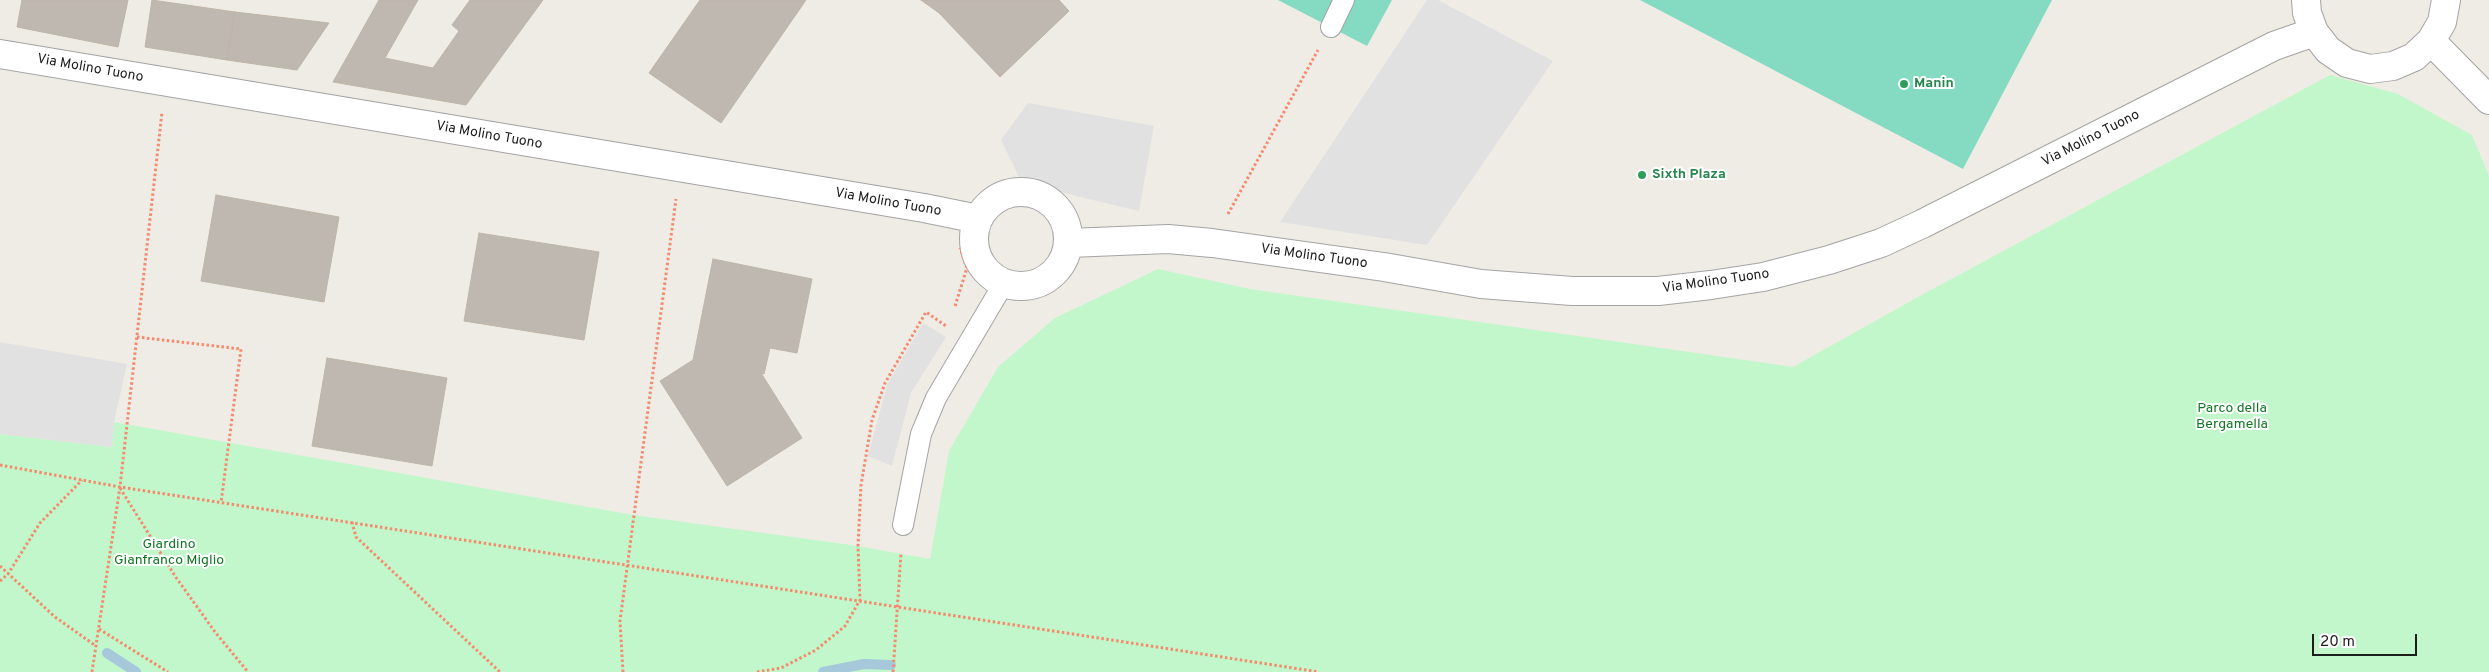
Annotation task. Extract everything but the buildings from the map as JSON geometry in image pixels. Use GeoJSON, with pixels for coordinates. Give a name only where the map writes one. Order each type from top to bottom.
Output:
{"type":"FeatureCollection","features":[{"type":"Feature","properties":{"kind":"street"},"geometry":{"type":"LineString","coordinates":[[2306,0],[2307,13],[2314,32],[2328,50],[2347,63],[2370,69],[2393,66],[2414,57],[2431,42],[2442,22],[2446,0]]}},
{"type":"Feature","properties":{"kind":"street","name":"Via Molino Tuono"},"geometry":{"type":"LineString","coordinates":[[1068,243],[1168,238],[1384,266],[1481,284],[1572,291],[1658,291],[1711,286],[1763,277],[1829,260],[1881,243],[2274,46],[2314,32]]}},
{"type":"Feature","properties":{"kind":"street"},"geometry":{"type":"LineString","coordinates":[[2431,42],[2489,100]]}},
{"type":"Feature","properties":{"kind":"street","name":"Via Molino Tuono"},"geometry":{"type":"LineString","coordinates":[[0,54],[924,208],[978,220]]}},
{"type":"Feature","properties":{"kind":"street"},"geometry":{"type":"LineString","coordinates":[[1026,191],[1040,195],[1057,208],[1067,228],[1068,243],[1064,257],[1057,269],[1046,279],[1024,286],[1004,283],[986,269],[975,249],[974,234],[978,220],[986,207],[998,198],[1011,192],[1026,191]]}},
{"type":"Feature","properties":{"kind":"lane"},"geometry":{"type":"LineString","coordinates":[[1331,27],[1344,0]]}},
{"type":"Feature","properties":{"kind":"lane"},"geometry":{"type":"LineString","coordinates":[[903,524],[921,434],[940,391],[1004,283]]}},
{"type":"Feature","properties":{"kind":"path"},"geometry":{"type":"LineString","coordinates":[[1212,243],[1331,27]]}},
{"type":"Feature","properties":{"kind":"path"},"geometry":{"type":"LineString","coordinates":[[92,672],[120,488],[165,82]]}},
{"type":"Feature","properties":{"kind":"path"},"geometry":{"type":"LineString","coordinates":[[623,672],[620,621],[678,191]]}},
{"type":"Feature","properties":{"kind":"path"},"geometry":{"type":"LineString","coordinates":[[954,310],[968,268],[957,240]]}},
{"type":"Feature","properties":{"kind":"path"},"geometry":{"type":"LineString","coordinates":[[758,672],[781,668],[816,650],[845,626],[860,600],[858,546],[861,485],[872,420],[885,383],[926,312],[948,328],[951,319]]}},
{"type":"Feature","properties":{"kind":"path"},"geometry":{"type":"LineString","coordinates":[[137,337],[241,349],[221,503]]}},
{"type":"Feature","properties":{"kind":"path"},"geometry":{"type":"LineString","coordinates":[[0,465],[120,488],[627,564],[860,600],[898,608],[1319,672]]}},
{"type":"Feature","properties":{"kind":"path"},"geometry":{"type":"LineString","coordinates":[[0,581],[8,574],[40,523],[82,480]]}},
{"type":"Feature","properties":{"kind":"path"},"geometry":{"type":"LineString","coordinates":[[120,488],[175,576],[215,632],[248,672]]}},
{"type":"Feature","properties":{"kind":"path"},"geometry":{"type":"LineString","coordinates":[[352,522],[356,537],[500,672]]}},
{"type":"Feature","properties":{"kind":"path"},"geometry":{"type":"LineString","coordinates":[[893,672],[903,524]]}},
{"type":"Feature","properties":{"kind":"path"},"geometry":{"type":"LineString","coordinates":[[0,566],[54,616],[96,646]]}},
{"type":"Feature","properties":{"kind":"path"},"geometry":{"type":"LineString","coordinates":[[99,629],[168,672]]}},
{"type":"Feature","properties":{"kind":"green space"},"geometry":{"type":"Polygon","coordinates":[[[1278,0],[1392,0],[1367,46],[1278,0]]]}},
{"type":"Feature","properties":{"kind":"green space","name":"Manin"},"geometry":{"type":"Polygon","coordinates":[[[1640,0],[2052,0],[1963,169],[1640,0]]]}},
{"type":"Feature","properties":{"kind":"green space","name":"Parco della Bergamella"},"geometry":{"type":"Polygon","coordinates":[[[2330,75],[2398,94],[2472,135],[2489,176],[2489,672],[0,672],[0,434],[112,447],[114,422],[633,515],[858,546],[930,559],[949,451],[998,367],[1055,318],[1158,269],[1250,289],[1793,367],[1918,297],[2330,75]]]}},
{"type":"Feature","properties":{"kind":"shaded area"},"geometry":{"type":"Polygon","coordinates":[[[1427,0],[1438,0],[1553,61],[1427,245],[1280,222],[1427,0]]]}},
{"type":"Feature","properties":{"kind":"shaded area"},"geometry":{"type":"Polygon","coordinates":[[[1028,103],[1154,126],[1139,211],[1022,183],[1001,140],[1028,103]]]}},
{"type":"Feature","properties":{"kind":"shaded area"},"geometry":{"type":"Polygon","coordinates":[[[923,323],[946,337],[911,393],[892,466],[868,456],[887,385],[923,323]]]}},
{"type":"Feature","properties":{"kind":"shaded area"},"geometry":{"type":"Polygon","coordinates":[[[0,342],[127,364],[114,422],[112,447],[0,434],[0,342]]]}},
{"type":"Feature","properties":{"kind":"waterway"},"geometry":{"type":"LineString","coordinates":[[107,653],[136,672]]}},
{"type":"Feature","properties":{"kind":"waterway"},"geometry":{"type":"LineString","coordinates":[[823,672],[864,664],[891,665]]}},
{"type":"Feature","properties":{"kind":"place","name":"Manin"},"geometry":{"type":"Point","coordinates":[1904,84]}},
{"type":"Feature","properties":{"kind":"place","name":"Sixth Plaza"},"geometry":{"type":"Point","coordinates":[1642,175]}},
{"type":"Feature","properties":{"kind":"park label","name":"Giardino Gianfranco Miglio"},"geometry":{"type":"Point","coordinates":[169,554]}}]}
